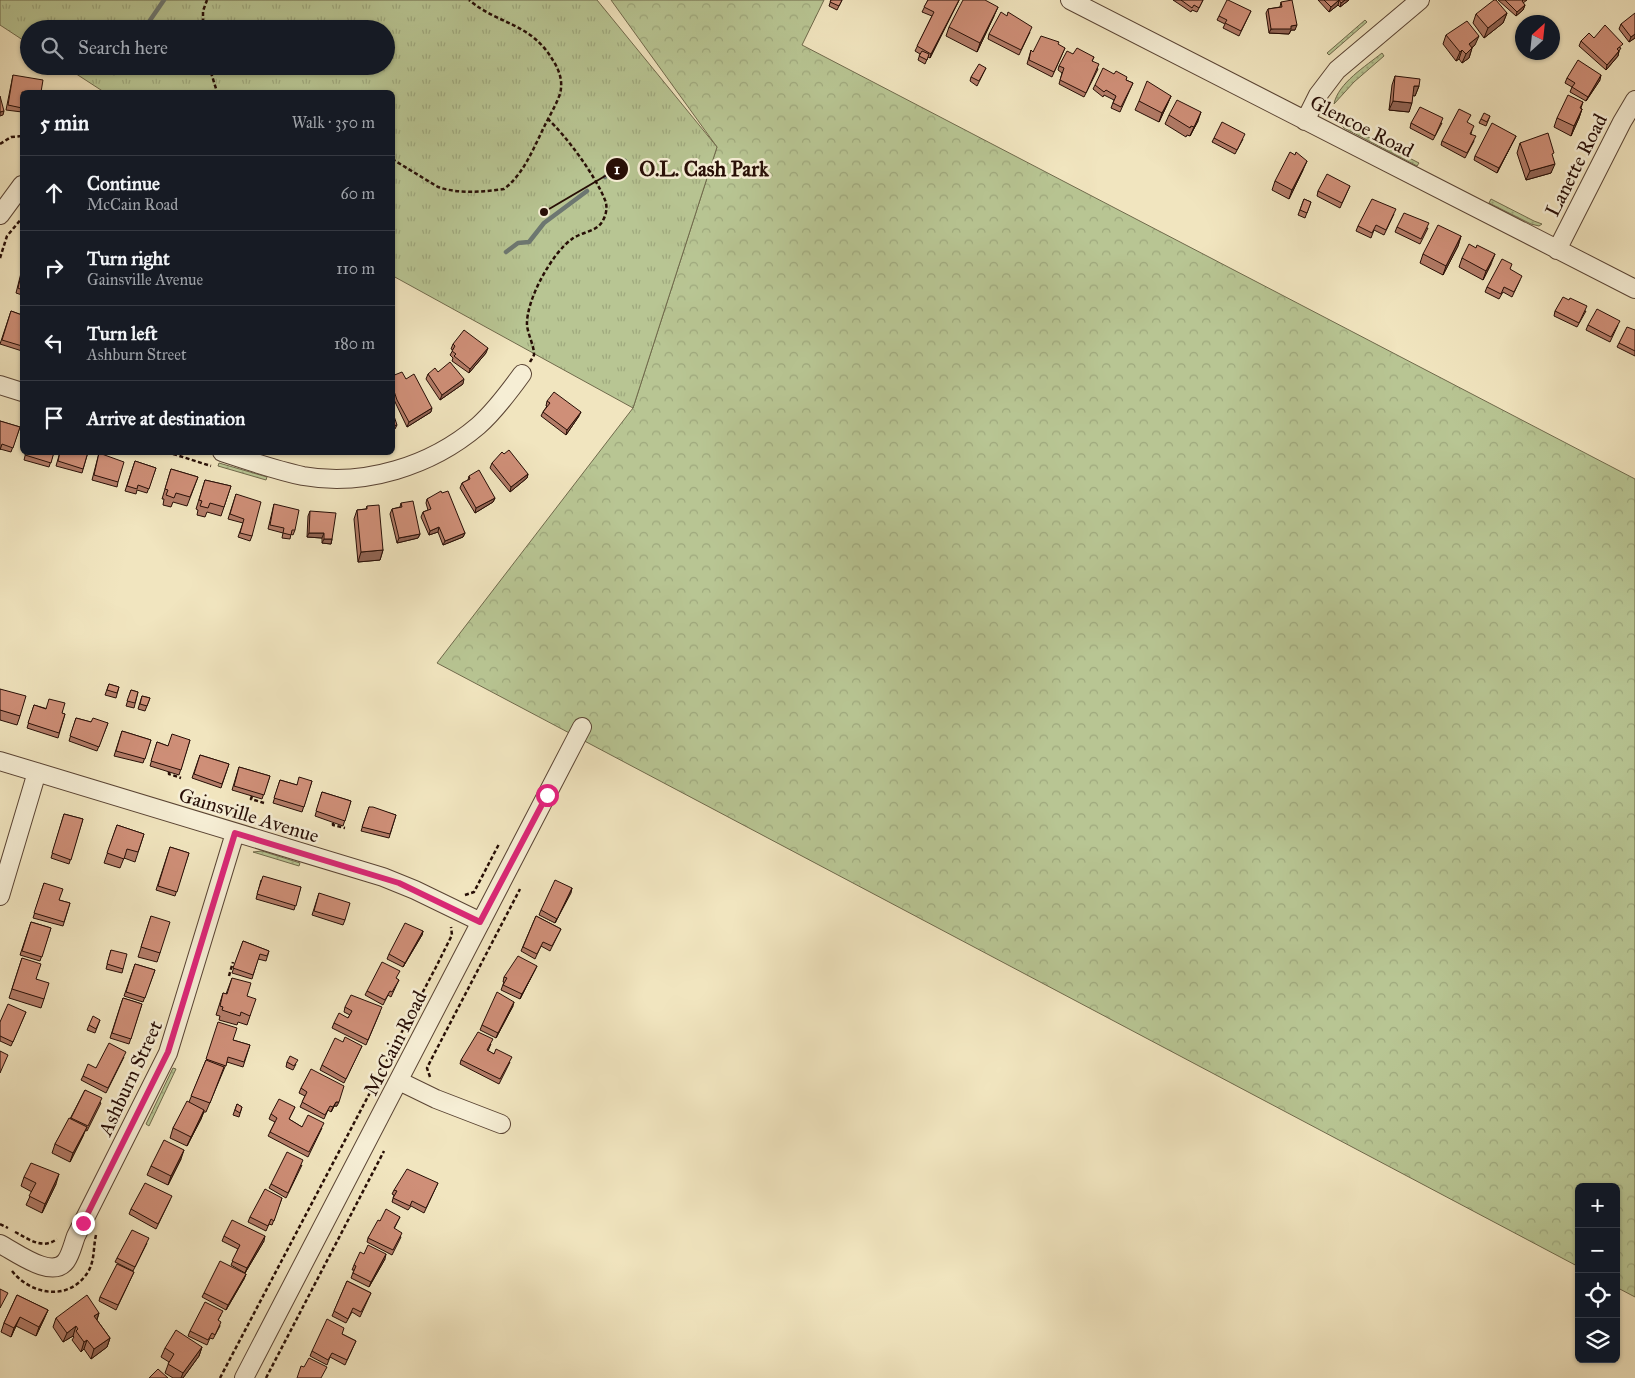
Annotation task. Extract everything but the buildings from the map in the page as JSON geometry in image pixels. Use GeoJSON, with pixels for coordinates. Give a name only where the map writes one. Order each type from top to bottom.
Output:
{"type":"FeatureCollection","features":[{"type":"Feature","properties":{"kind":"street"},"geometry":{"type":"LineString","coordinates":[[1305,121],[1318,95],[1336,70],[1420,0]]}},
{"type":"Feature","properties":{"kind":"street","name":"Glencoe Road"},"geometry":{"type":"LineString","coordinates":[[1073,1],[1635,290]]}},
{"type":"Feature","properties":{"kind":"street","name":"Lanette Road"},"geometry":{"type":"LineString","coordinates":[[1557,250],[1635,100]]}},
{"type":"Feature","properties":{"kind":"street"},"geometry":{"type":"LineString","coordinates":[[0,215],[20,188]]}},
{"type":"Feature","properties":{"kind":"street"},"geometry":{"type":"LineString","coordinates":[[231,455],[275,469],[320,478],[361,477],[396,470],[436,454],[462,438],[490,414],[522,374]]}},
{"type":"Feature","properties":{"kind":"street"},"geometry":{"type":"LineString","coordinates":[[0,385],[20,391]]}},
{"type":"Feature","properties":{"kind":"street","name":"McCain Road"},"geometry":{"type":"LineString","coordinates":[[244,1378],[582,726]]}},
{"type":"Feature","properties":{"kind":"street","name":"Gainsville Avenue"},"geometry":{"type":"LineString","coordinates":[[0,761],[399,883],[480,922]]}},
{"type":"Feature","properties":{"kind":"street"},"geometry":{"type":"LineString","coordinates":[[0,896],[37,772]]}},
{"type":"Feature","properties":{"kind":"street","name":"Ashburn Street"},"geometry":{"type":"LineString","coordinates":[[0,1244],[48,1268],[58,1268],[65,1263],[76,1236],[168,1052],[235,833]]}},
{"type":"Feature","properties":{"kind":"street"},"geometry":{"type":"LineString","coordinates":[[399,1081],[430,1097],[501,1124]]}},
{"type":"Feature","properties":{"kind":"path"},"geometry":{"type":"LineString","coordinates":[[203,20],[203,11],[207,0]]}},
{"type":"Feature","properties":{"kind":"path"},"geometry":{"type":"LineString","coordinates":[[395,160],[446,190],[504,189],[521,170],[560,94],[562,81],[559,70],[548,52],[532,34],[469,0]]}},
{"type":"Feature","properties":{"kind":"path"},"geometry":{"type":"LineString","coordinates":[[212,75],[216,90]]}},
{"type":"Feature","properties":{"kind":"path"},"geometry":{"type":"LineString","coordinates":[[522,374],[534,355],[527,326],[528,311],[539,285],[558,252],[572,239],[602,223],[606,213],[606,202],[595,182],[562,132],[548,119]]}},
{"type":"Feature","properties":{"kind":"path"},"geometry":{"type":"LineString","coordinates":[[0,144],[12,137],[20,136]]}},
{"type":"Feature","properties":{"kind":"path"},"geometry":{"type":"LineString","coordinates":[[0,258],[7,236],[20,220]]}},
{"type":"Feature","properties":{"kind":"path"},"geometry":{"type":"LineString","coordinates":[[169,772],[169,774],[181,778]]}},
{"type":"Feature","properties":{"kind":"path"},"geometry":{"type":"LineString","coordinates":[[252,796],[251,799],[264,803]]}},
{"type":"Feature","properties":{"kind":"path"},"geometry":{"type":"LineString","coordinates":[[333,823],[333,825],[346,828]]}},
{"type":"Feature","properties":{"kind":"path"},"geometry":{"type":"LineString","coordinates":[[461,893],[468,896],[474,892],[499,844]]}},
{"type":"Feature","properties":{"kind":"path"},"geometry":{"type":"LineString","coordinates":[[433,1080],[427,1068],[520,889]]}},
{"type":"Feature","properties":{"kind":"path"},"geometry":{"type":"LineString","coordinates":[[220,1378],[452,935],[452,930],[448,923]]}},
{"type":"Feature","properties":{"kind":"path"},"geometry":{"type":"LineString","coordinates":[[229,976],[233,962]]}},
{"type":"Feature","properties":{"kind":"path"},"geometry":{"type":"LineString","coordinates":[[266,1378],[384,1151]]}},
{"type":"Feature","properties":{"kind":"path"},"geometry":{"type":"LineString","coordinates":[[0,1224],[41,1245],[54,1242],[60,1235]]}},
{"type":"Feature","properties":{"kind":"path"},"geometry":{"type":"LineString","coordinates":[[10,1269],[22,1282],[35,1290],[49,1293],[67,1289],[87,1274],[94,1257],[98,1230]]}},
{"type":"Feature","properties":{"kind":"green space"},"geometry":{"type":"Polygon","coordinates":[[[0,0],[597,0],[717,147],[633,408],[395,277],[395,90],[101,90],[78,75],[395,75],[395,20],[20,20],[20,38],[0,25],[0,0]]]}},
{"type":"Feature","properties":{"kind":"green space"},"geometry":{"type":"Polygon","coordinates":[[[611,0],[824,0],[802,45],[1635,479],[1635,1297],[1620,1289],[1620,1183],[1575,1183],[1575,1265],[437,663],[633,408],[717,147],[611,0]]]}},
{"type":"Feature","properties":{"kind":"green space"},"geometry":{"type":"Polygon","coordinates":[[[1365,20],[1367,22],[1329,55],[1327,53],[1365,20]]]}},
{"type":"Feature","properties":{"kind":"green space"},"geometry":{"type":"Polygon","coordinates":[[[1382,53],[1384,56],[1354,82],[1334,104],[1341,89],[1347,82],[1382,53]]]}},
{"type":"Feature","properties":{"kind":"green space"},"geometry":{"type":"Polygon","coordinates":[[[1339,122],[1419,163],[1417,166],[1344,128],[1339,122]]]}},
{"type":"Feature","properties":{"kind":"green space"},"geometry":{"type":"Polygon","coordinates":[[[1491,199],[1542,224],[1539,226],[1531,224],[1489,203],[1491,199]]]}},
{"type":"Feature","properties":{"kind":"green space"},"geometry":{"type":"Polygon","coordinates":[[[219,463],[267,477],[266,480],[218,466],[219,463]]]}},
{"type":"Feature","properties":{"kind":"green space"},"geometry":{"type":"Polygon","coordinates":[[[262,851],[300,863],[299,866],[253,852],[262,851]]]}},
{"type":"Feature","properties":{"kind":"green space"},"geometry":{"type":"Polygon","coordinates":[[[173,1068],[176,1069],[149,1126],[146,1124],[173,1068]]]}},
{"type":"Feature","properties":{"kind":"waterway"},"geometry":{"type":"LineString","coordinates":[[150,20],[164,0]]}},
{"type":"Feature","properties":{"kind":"waterway"},"geometry":{"type":"LineString","coordinates":[[605,177],[625,161]]}},
{"type":"Feature","properties":{"kind":"waterway"},"geometry":{"type":"LineString","coordinates":[[506,252],[518,243],[529,242],[544,223],[587,191]]}},
{"type":"Feature","properties":{"kind":"place","name":"O.L. Cash Park"},"geometry":{"type":"Point","coordinates":[544,212]}},
{"type":"Feature","properties":{"kind":"route"},"geometry":{"type":"LineString","coordinates":[[83,1223],[157,1079],[168,1052],[235,833],[383,877],[416,890],[480,922],[547,795]]}}]}
